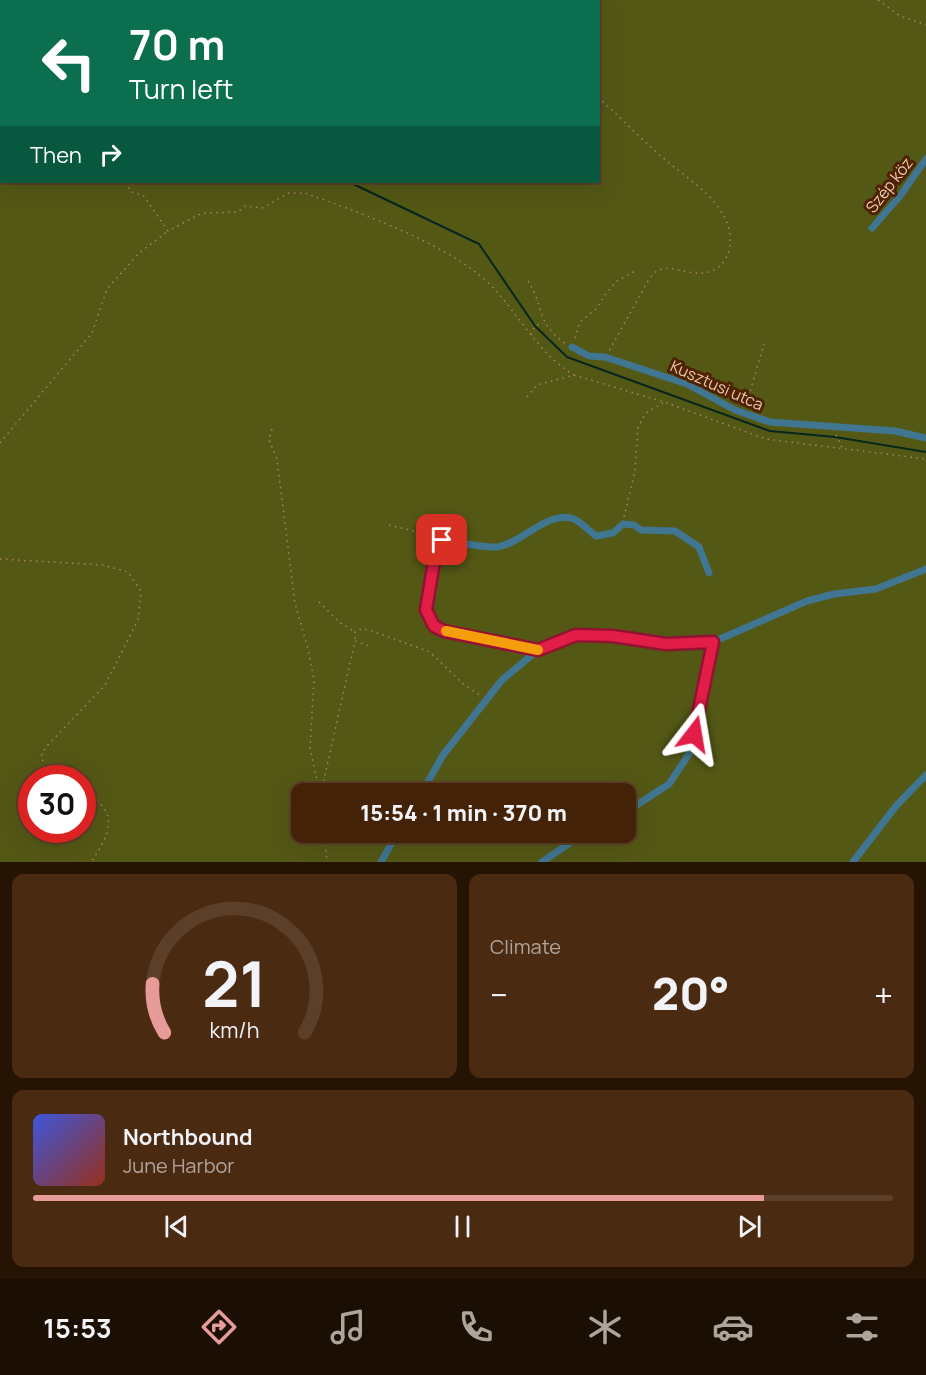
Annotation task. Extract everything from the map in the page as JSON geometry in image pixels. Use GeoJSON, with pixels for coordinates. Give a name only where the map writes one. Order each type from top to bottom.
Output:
{"type":"FeatureCollection","features":[{"type":"Feature","properties":{"kind":"street","name":"Szép köz"},"geometry":{"type":"LineString","coordinates":[[872,228],[900,196],[926,159]]}},
{"type":"Feature","properties":{"kind":"street","name":"Kusztusi utca"},"geometry":{"type":"LineString","coordinates":[[572,347],[589,356],[605,357],[687,384],[735,410],[770,422],[894,431],[926,438]]}},
{"type":"Feature","properties":{"kind":"street"},"geometry":{"type":"LineString","coordinates":[[538,650],[444,631],[434,626],[426,610],[437,543],[442,540],[496,547],[510,544],[553,519],[562,518],[574,519],[596,536],[613,533],[623,524],[634,525],[641,530],[675,531],[699,547],[708,573]]}},
{"type":"Feature","properties":{"kind":"street"},"geometry":{"type":"LineString","coordinates":[[427,783],[443,755],[501,680],[538,650],[576,635],[613,636],[666,644],[713,642],[807,601],[834,594],[876,589],[926,569]]}},
{"type":"Feature","properties":{"kind":"street"},"geometry":{"type":"LineString","coordinates":[[636,805],[669,784],[689,754],[713,642]]}},
{"type":"Feature","properties":{"kind":"street"},"geometry":{"type":"LineString","coordinates":[[853,862],[896,806],[926,775]]}},
{"type":"Feature","properties":{"kind":"street"},"geometry":{"type":"LineString","coordinates":[[381,862],[392,843]]}},
{"type":"Feature","properties":{"kind":"street"},"geometry":{"type":"LineString","coordinates":[[542,862],[570,843]]}},
{"type":"Feature","properties":{"kind":"path"},"geometry":{"type":"LineString","coordinates":[[878,0],[900,16],[926,25]]}},
{"type":"Feature","properties":{"kind":"path"},"geometry":{"type":"LineString","coordinates":[[600,99],[662,157],[710,197],[724,217],[731,235],[730,250],[722,264],[709,271],[691,274],[670,269],[658,270],[649,279],[605,357]]}},
{"type":"Feature","properties":{"kind":"path"},"geometry":{"type":"LineString","coordinates":[[126,183],[131,192],[144,195],[168,231]]}},
{"type":"Feature","properties":{"kind":"path"},"geometry":{"type":"LineString","coordinates":[[0,443],[92,333],[107,289],[139,253],[168,231],[202,213],[237,212],[245,206],[262,207],[289,193],[304,193],[436,247],[483,279],[557,365],[574,375],[664,402],[766,439],[926,459]]}},
{"type":"Feature","properties":{"kind":"path"},"geometry":{"type":"LineString","coordinates":[[528,281],[544,323],[558,338],[572,347],[580,322],[596,309],[617,281],[635,271]]}},
{"type":"Feature","properties":{"kind":"path"},"geometry":{"type":"LineString","coordinates":[[531,335],[534,326],[544,323]]}},
{"type":"Feature","properties":{"kind":"path"},"geometry":{"type":"LineString","coordinates":[[759,413],[751,406],[749,395],[764,344]]}},
{"type":"Feature","properties":{"kind":"path"},"geometry":{"type":"LineString","coordinates":[[527,397],[537,385],[574,375]]}},
{"type":"Feature","properties":{"kind":"path"},"geometry":{"type":"LineString","coordinates":[[623,524],[635,471],[638,427],[646,413],[664,402]]}},
{"type":"Feature","properties":{"kind":"path"},"geometry":{"type":"LineString","coordinates":[[272,429],[269,440],[277,459],[295,603],[314,680],[310,748],[318,783]]}},
{"type":"Feature","properties":{"kind":"path"},"geometry":{"type":"LineString","coordinates":[[836,435],[836,440],[842,448]]}},
{"type":"Feature","properties":{"kind":"path"},"geometry":{"type":"LineString","coordinates":[[388,525],[430,535],[437,543]]}},
{"type":"Feature","properties":{"kind":"path"},"geometry":{"type":"LineString","coordinates":[[0,559],[103,565],[128,572],[141,591],[138,620],[105,685],[47,746],[41,756],[44,765]]}},
{"type":"Feature","properties":{"kind":"path"},"geometry":{"type":"LineString","coordinates":[[319,602],[339,622],[355,632]]}},
{"type":"Feature","properties":{"kind":"path"},"geometry":{"type":"LineString","coordinates":[[355,632],[361,629],[369,630],[430,652],[462,683],[487,699]]}},
{"type":"Feature","properties":{"kind":"path"},"geometry":{"type":"LineString","coordinates":[[323,783],[355,641],[355,632]]}},
{"type":"Feature","properties":{"kind":"path"},"geometry":{"type":"LineString","coordinates":[[355,641],[369,646]]}},
{"type":"Feature","properties":{"kind":"path"},"geometry":{"type":"LineString","coordinates":[[91,862],[106,840],[110,827],[106,809],[96,798]]}},
{"type":"Feature","properties":{"kind":"path"},"geometry":{"type":"LineString","coordinates":[[325,843],[327,862]]}},
{"type":"Feature","properties":{"kind":"shaded area"},"geometry":{"type":"Polygon","coordinates":[[[600,0],[926,0],[926,862],[0,862],[0,183],[600,183],[600,0]]]}},
{"type":"Feature","properties":{"kind":"waterway"},"geometry":{"type":"LineString","coordinates":[[351,183],[479,244],[535,326],[567,357],[770,431],[835,437],[926,452]]}},
{"type":"Feature","properties":{"kind":"slow traffic"},"geometry":{"type":"LineString","coordinates":[[446,631],[538,650]]}},
{"type":"Feature","properties":{"kind":"route"},"geometry":{"type":"LineString","coordinates":[[442,540],[437,543],[426,610],[434,626],[444,631],[538,650],[576,635],[613,636],[666,644],[713,642],[694,734]]}}]}
